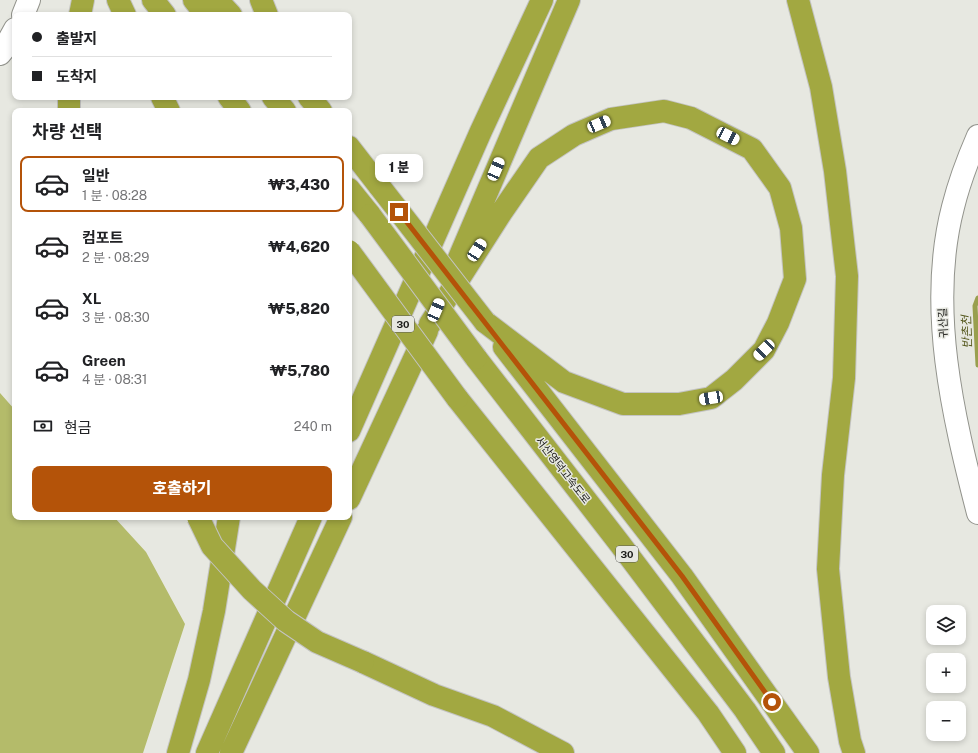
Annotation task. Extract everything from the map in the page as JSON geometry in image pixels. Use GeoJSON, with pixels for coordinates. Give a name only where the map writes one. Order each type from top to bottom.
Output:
{"type":"FeatureCollection","features":[{"type":"Feature","properties":{"kind":"highway"},"geometry":{"type":"LineString","coordinates":[[81,12],[83,0]]}},
{"type":"Feature","properties":{"kind":"highway"},"geometry":{"type":"LineString","coordinates":[[118,0],[124,12]]}},
{"type":"Feature","properties":{"kind":"highway"},"geometry":{"type":"LineString","coordinates":[[153,0],[163,12]]}},
{"type":"Feature","properties":{"kind":"highway"},"geometry":{"type":"LineString","coordinates":[[194,0],[204,12]]}},
{"type":"Feature","properties":{"kind":"highway"},"geometry":{"type":"LineString","coordinates":[[217,0],[228,12]]}},
{"type":"Feature","properties":{"kind":"highway"},"geometry":{"type":"LineString","coordinates":[[261,0],[266,12]]}},
{"type":"Feature","properties":{"kind":"highway"},"geometry":{"type":"LineString","coordinates":[[352,424],[481,130],[532,8],[533,0]]}},
{"type":"Feature","properties":{"kind":"highway"},"geometry":{"type":"LineString","coordinates":[[481,130],[542,0]]}},
{"type":"Feature","properties":{"kind":"highway"},"geometry":{"type":"LineString","coordinates":[[352,493],[430,324],[569,0]]}},
{"type":"Feature","properties":{"kind":"highway"},"geometry":{"type":"LineString","coordinates":[[798,0],[821,87],[836,171],[847,276],[844,378],[833,475],[828,569],[839,677],[850,741],[854,753]]}},
{"type":"Feature","properties":{"kind":"highway"},"geometry":{"type":"LineString","coordinates":[[231,100],[238,108]]}},
{"type":"Feature","properties":{"kind":"highway"},"geometry":{"type":"LineString","coordinates":[[276,100],[282,108]]}},
{"type":"Feature","properties":{"kind":"highway"},"geometry":{"type":"LineString","coordinates":[[430,324],[501,213],[539,158],[574,135],[611,119],[664,111],[691,118],[752,149],[780,188],[791,228],[795,279],[778,322],[764,350],[734,380],[711,398],[679,404],[623,404],[564,382],[485,322]]}},
{"type":"Feature","properties":{"kind":"highway"},"geometry":{"type":"LineString","coordinates":[[352,151],[682,576],[808,753]]}},
{"type":"Feature","properties":{"kind":"highway","name":"서산영덕고속도로"},"geometry":{"type":"LineString","coordinates":[[352,194],[370,215],[476,358],[625,550],[746,710],[774,753]]}},
{"type":"Feature","properties":{"kind":"highway","name":"30"},"geometry":{"type":"LineString","coordinates":[[352,255],[457,398],[708,714],[735,753]]}},
{"type":"Feature","properties":{"kind":"highway"},"geometry":{"type":"LineString","coordinates":[[199,520],[212,546],[252,590],[286,621],[317,642],[434,695],[493,716],[563,753]]}},
{"type":"Feature","properties":{"kind":"highway"},"geometry":{"type":"LineString","coordinates":[[178,753],[201,672],[214,611],[229,520]]}},
{"type":"Feature","properties":{"kind":"highway"},"geometry":{"type":"LineString","coordinates":[[207,753],[310,520]]}},
{"type":"Feature","properties":{"kind":"highway"},"geometry":{"type":"LineString","coordinates":[[231,753],[340,520]]}},
{"type":"Feature","properties":{"kind":"street"},"geometry":{"type":"LineString","coordinates":[[24,12],[29,0]]}},
{"type":"Feature","properties":{"kind":"street"},"geometry":{"type":"LineString","coordinates":[[0,54],[12,35]]}},
{"type":"Feature","properties":{"kind":"street","name":"귀산길"},"geometry":{"type":"LineString","coordinates":[[978,136],[966,165],[953,208],[945,254],[942,295],[944,341],[955,413],[978,513]]}},
{"type":"Feature","properties":{"kind":"green space"},"geometry":{"type":"Polygon","coordinates":[[[0,393],[12,407],[12,520],[117,520],[146,552],[185,624],[143,753],[0,753],[0,393]]]}},
{"type":"Feature","properties":{"kind":"waterway","name":"반촌천"},"geometry":{"type":"LineString","coordinates":[[978,298],[975,306],[978,365]]}},
{"type":"Feature","properties":{"kind":"route"},"geometry":{"type":"LineString","coordinates":[[399,212],[682,576],[772,702]]}}]}
